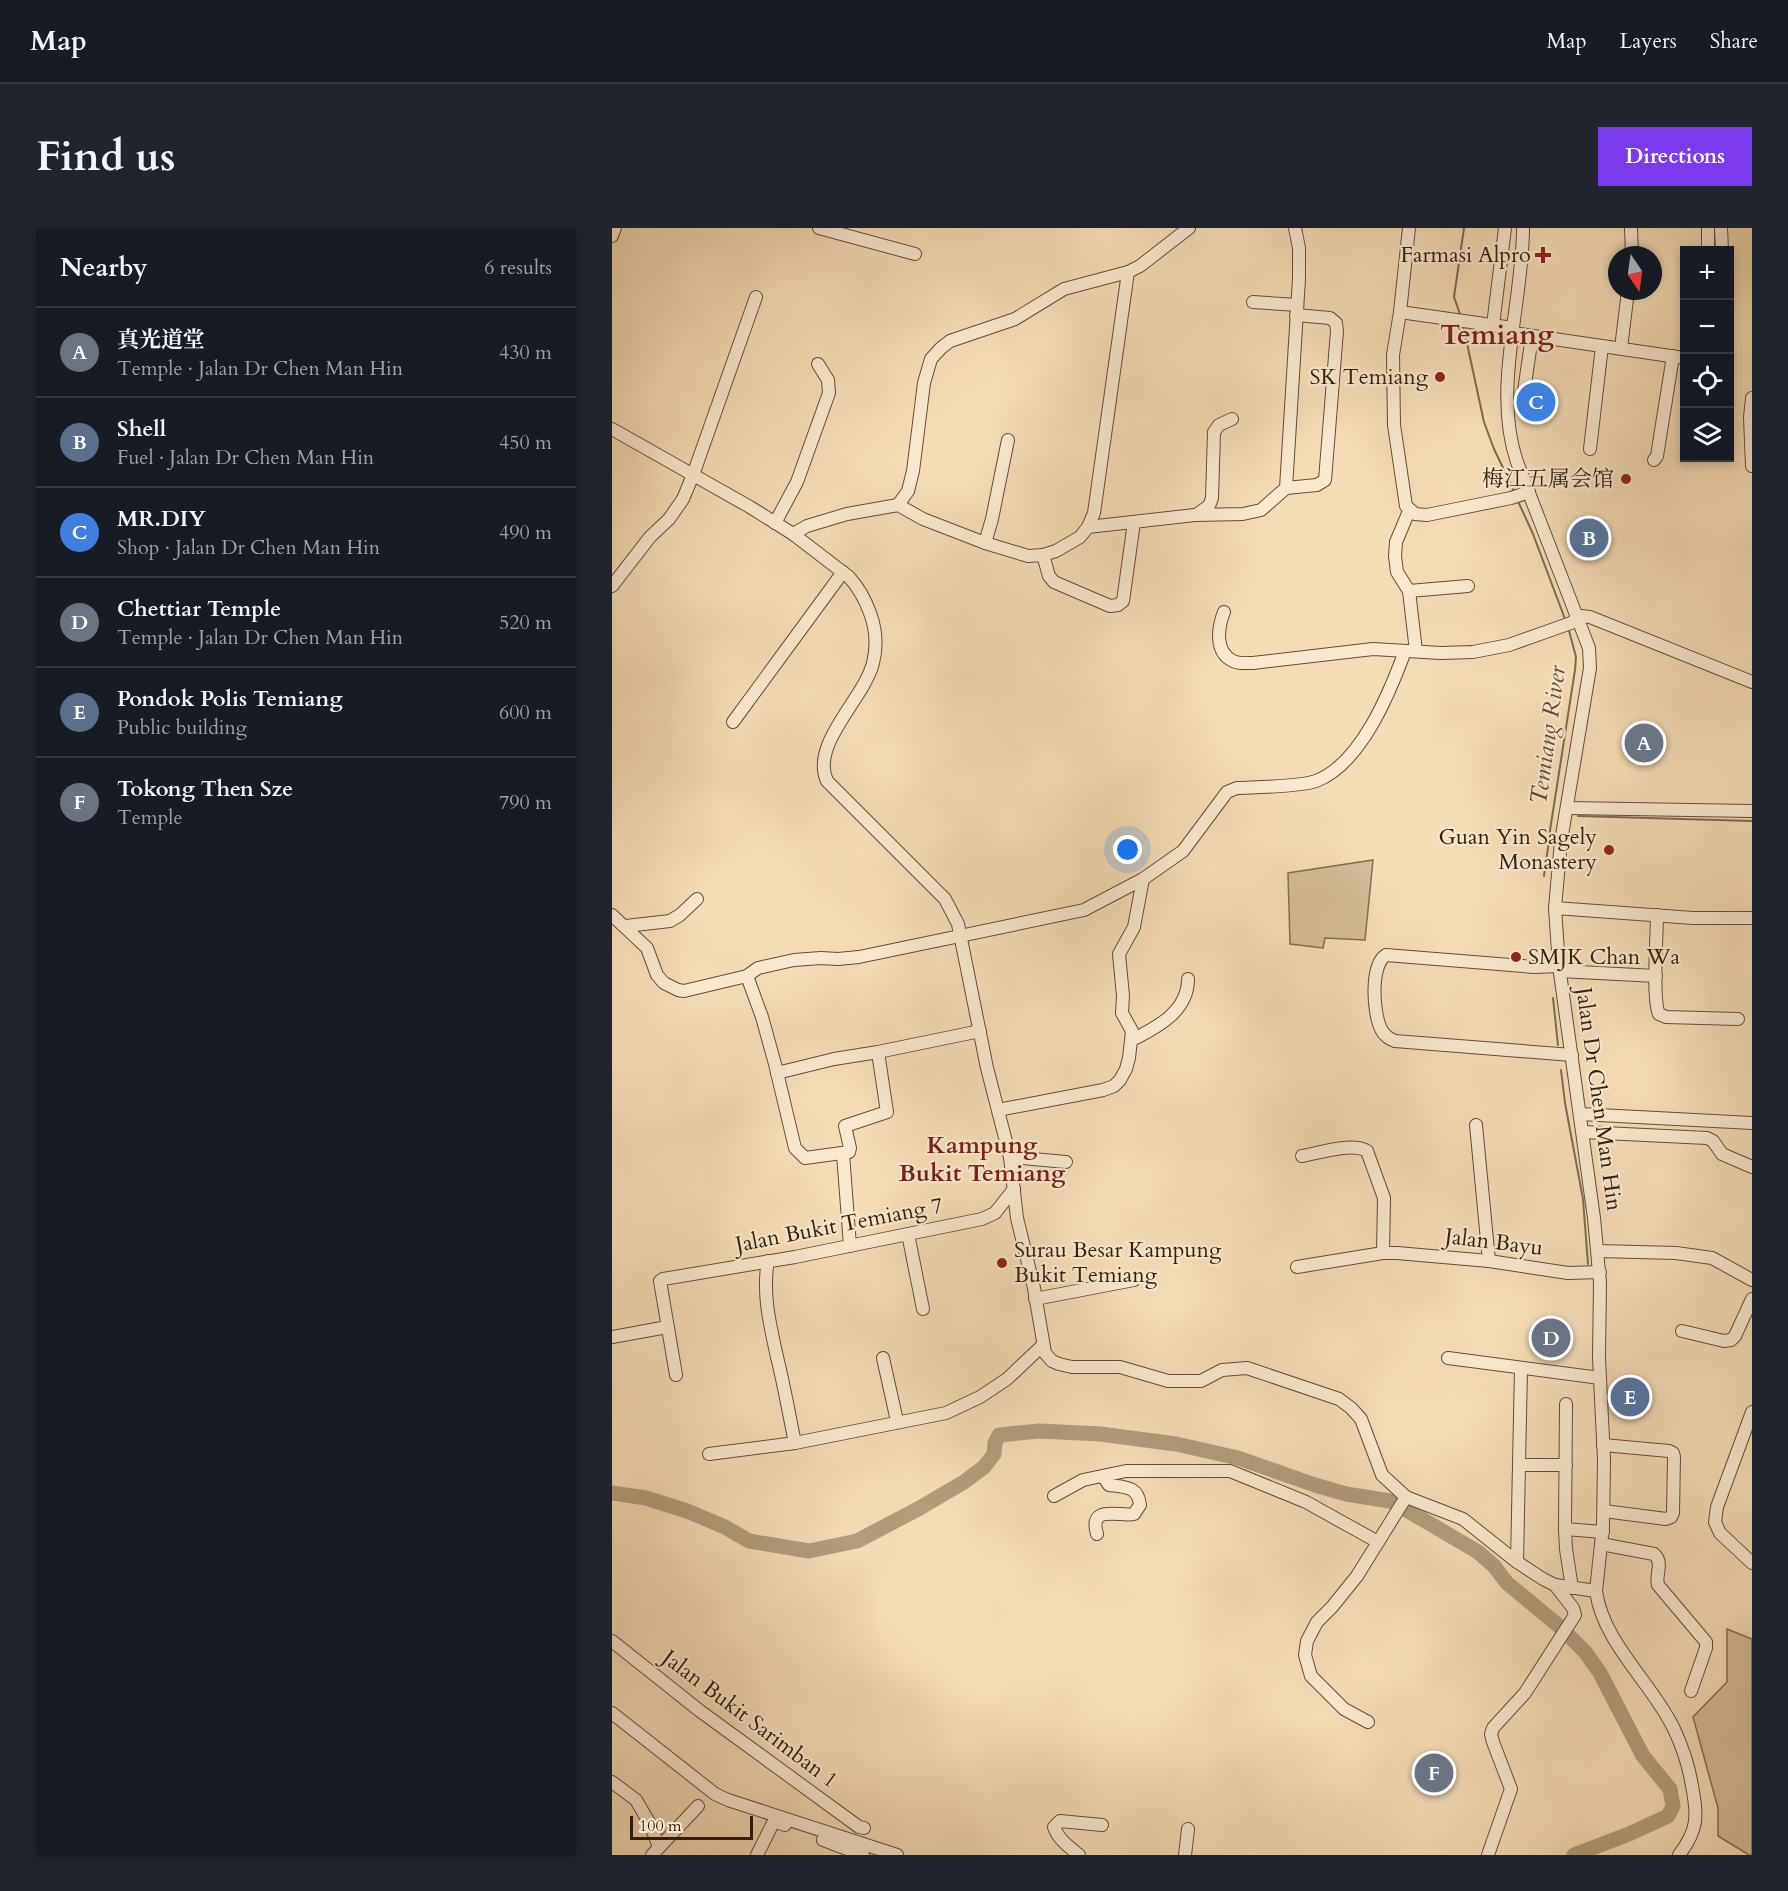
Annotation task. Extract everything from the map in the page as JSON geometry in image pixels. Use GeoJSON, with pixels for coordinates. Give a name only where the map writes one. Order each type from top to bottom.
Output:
{"type":"FeatureCollection","features":[{"type":"Feature","properties":{"kind":"street"},"geometry":{"type":"LineString","coordinates":[[612,236],[615,228]]}},
{"type":"Feature","properties":{"kind":"street"},"geometry":{"type":"LineString","coordinates":[[819,228],[915,254]]}},
{"type":"Feature","properties":{"kind":"street"},"geometry":{"type":"LineString","coordinates":[[898,505],[908,491],[913,471],[926,375],[931,359],[941,348],[950,341],[1015,319],[1064,289],[1128,272],[1140,266],[1189,228]]}},
{"type":"Feature","properties":{"kind":"street"},"geometry":{"type":"LineString","coordinates":[[1286,488],[1297,310],[1299,248],[1295,228]]}},
{"type":"Feature","properties":{"kind":"street"},"geometry":{"type":"LineString","coordinates":[[1409,228],[1400,312],[1392,355],[1394,425],[1406,506],[1415,514],[1427,515],[1520,495]]}},
{"type":"Feature","properties":{"kind":"street"},"geometry":{"type":"LineString","coordinates":[[1493,325],[1505,228]]}},
{"type":"Feature","properties":{"kind":"street","name":"Jalan Dr Chen Man Hin"},"geometry":{"type":"LineString","coordinates":[[1523,228],[1507,411],[1511,447],[1520,495],[1570,622],[1589,648],[1590,668],[1561,841],[1555,908],[1559,968],[1583,1132],[1600,1272],[1604,1511],[1596,1591],[1599,1607],[1608,1630],[1674,1728],[1689,1769],[1695,1803],[1695,1823],[1691,1839],[1679,1855]]}},
{"type":"Feature","properties":{"kind":"street"},"geometry":{"type":"LineString","coordinates":[[1631,228],[1632,246]]}},
{"type":"Feature","properties":{"kind":"street"},"geometry":{"type":"LineString","coordinates":[[1708,228],[1708,246]]}},
{"type":"Feature","properties":{"kind":"street"},"geometry":{"type":"LineString","coordinates":[[1721,228],[1722,246]]}},
{"type":"Feature","properties":{"kind":"street"},"geometry":{"type":"LineString","coordinates":[[793,534],[807,526],[847,514],[898,505],[923,519],[985,543],[1028,556],[1043,555],[1068,545],[1080,537],[1088,527],[1094,513],[1128,272]]}},
{"type":"Feature","properties":{"kind":"street"},"geometry":{"type":"LineString","coordinates":[[612,586],[683,499],[756,297]]}},
{"type":"Feature","properties":{"kind":"street"},"geometry":{"type":"LineString","coordinates":[[1621,348],[1627,300]]}},
{"type":"Feature","properties":{"kind":"street"},"geometry":{"type":"LineString","coordinates":[[1088,527],[1195,516],[1242,514],[1261,510],[1286,488],[1317,485],[1325,480],[1336,323],[1329,318],[1253,302]]}},
{"type":"Feature","properties":{"kind":"street"},"geometry":{"type":"LineString","coordinates":[[1400,312],[1493,325],[1532,336],[1679,357],[1657,456],[1654,460]]}},
{"type":"Feature","properties":{"kind":"street"},"geometry":{"type":"LineString","coordinates":[[1522,405],[1532,336]]}},
{"type":"Feature","properties":{"kind":"street"},"geometry":{"type":"LineString","coordinates":[[1590,449],[1602,346]]}},
{"type":"Feature","properties":{"kind":"street"},"geometry":{"type":"LineString","coordinates":[[775,523],[797,482],[828,393],[828,380],[818,364]]}},
{"type":"Feature","properties":{"kind":"street"},"geometry":{"type":"LineString","coordinates":[[1752,398],[1750,417],[1752,466]]}},
{"type":"Feature","properties":{"kind":"street"},"geometry":{"type":"LineString","coordinates":[[1195,516],[1209,506],[1212,498],[1214,432],[1219,425],[1232,419]]}},
{"type":"Feature","properties":{"kind":"street"},"geometry":{"type":"LineString","coordinates":[[612,429],[793,534],[843,572],[856,585],[866,601],[873,621],[875,643],[872,665],[831,739],[823,760],[822,771],[827,781],[945,899],[953,910],[961,935],[980,1031],[1010,1156],[1017,1212],[1045,1353],[1052,1361],[1072,1367],[1120,1368],[1168,1381],[1201,1381],[1222,1370],[1246,1368],[1339,1399],[1352,1408],[1360,1419],[1382,1475],[1406,1497],[1462,1519],[1517,1562],[1555,1585],[1596,1591]]}},
{"type":"Feature","properties":{"kind":"street"},"geometry":{"type":"LineString","coordinates":[[985,543],[1008,440]]}},
{"type":"Feature","properties":{"kind":"street"},"geometry":{"type":"LineString","coordinates":[[612,915],[626,926],[646,948],[657,975],[671,987],[684,991],[747,976],[758,968],[794,960],[859,957],[1084,910],[1143,879],[1183,851],[1227,792],[1237,788],[1314,782],[1331,773],[1369,731],[1411,651],[1409,591],[1397,572],[1395,556],[1396,542],[1409,510]]}},
{"type":"Feature","properties":{"kind":"street"},"geometry":{"type":"LineString","coordinates":[[1043,555],[1049,576],[1054,582],[1110,606],[1118,605],[1123,601],[1134,522]]}},
{"type":"Feature","properties":{"kind":"street"},"geometry":{"type":"LineString","coordinates":[[733,722],[843,572]]}},
{"type":"Feature","properties":{"kind":"street"},"geometry":{"type":"LineString","coordinates":[[1409,591],[1468,586]]}},
{"type":"Feature","properties":{"kind":"street"},"geometry":{"type":"LineString","coordinates":[[1224,612],[1218,628],[1220,645],[1227,658],[1235,663],[1373,649],[1473,652],[1509,645],[1570,622],[1590,617],[1752,682]]}},
{"type":"Feature","properties":{"kind":"street"},"geometry":{"type":"LineString","coordinates":[[1567,807],[1752,811]]}},
{"type":"Feature","properties":{"kind":"street"},"geometry":{"type":"LineString","coordinates":[[998,1110],[1078,1096],[1114,1086],[1120,1080],[1126,1069],[1132,1030],[1122,1013],[1123,986],[1119,954],[1129,940],[1136,920],[1143,879]]}},
{"type":"Feature","properties":{"kind":"street"},"geometry":{"type":"LineString","coordinates":[[626,926],[670,921],[697,899]]}},
{"type":"Feature","properties":{"kind":"street"},"geometry":{"type":"LineString","coordinates":[[1555,908],[1657,915],[1752,918]]}},
{"type":"Feature","properties":{"kind":"street"},"geometry":{"type":"LineString","coordinates":[[1657,915],[1657,1008],[1662,1016],[1738,1019]]}},
{"type":"Feature","properties":{"kind":"street"},"geometry":{"type":"LineString","coordinates":[[1572,1055],[1395,1041],[1386,1036],[1380,1028],[1374,996],[1379,962],[1386,955],[1656,976]]}},
{"type":"Feature","properties":{"kind":"street"},"geometry":{"type":"LineString","coordinates":[[747,976],[762,1017],[795,1148],[805,1158],[843,1154],[850,1151],[846,1126],[887,1112],[878,1053]]}},
{"type":"Feature","properties":{"kind":"street"},"geometry":{"type":"LineString","coordinates":[[1132,1040],[1164,1021],[1183,1004],[1188,992],[1188,979]]}},
{"type":"Feature","properties":{"kind":"street"},"geometry":{"type":"LineString","coordinates":[[777,1072],[980,1031]]}},
{"type":"Feature","properties":{"kind":"street"},"geometry":{"type":"LineString","coordinates":[[1580,1114],[1752,1123]]}},
{"type":"Feature","properties":{"kind":"street"},"geometry":{"type":"LineString","coordinates":[[1476,1125],[1489,1261]]}},
{"type":"Feature","properties":{"kind":"street"},"geometry":{"type":"LineString","coordinates":[[1583,1132],[1707,1138],[1713,1141],[1722,1154],[1752,1167]]}},
{"type":"Feature","properties":{"kind":"street"},"geometry":{"type":"LineString","coordinates":[[1302,1156],[1350,1147],[1367,1150],[1384,1198],[1383,1253]]}},
{"type":"Feature","properties":{"kind":"street"},"geometry":{"type":"LineString","coordinates":[[843,1154],[850,1246]]}},
{"type":"Feature","properties":{"kind":"street"},"geometry":{"type":"LineString","coordinates":[[1010,1156],[1066,1162]]}},
{"type":"Feature","properties":{"kind":"street"},"geometry":{"type":"LineString","coordinates":[[995,1213],[1014,1189]]}},
{"type":"Feature","properties":{"kind":"street","name":"Jalan Bukit Temiang 7"},"geometry":{"type":"LineString","coordinates":[[667,1327],[660,1281],[666,1278],[850,1246],[982,1219],[1005,1211],[1017,1212]]}},
{"type":"Feature","properties":{"kind":"street"},"geometry":{"type":"LineString","coordinates":[[908,1234],[923,1309]]}},
{"type":"Feature","properties":{"kind":"street"},"geometry":{"type":"LineString","coordinates":[[1598,1251],[1676,1253],[1712,1258],[1752,1280]]}},
{"type":"Feature","properties":{"kind":"street","name":"Jalan Bayu"},"geometry":{"type":"LineString","coordinates":[[1298,1267],[1383,1253],[1489,1261],[1568,1273],[1600,1272]]}},
{"type":"Feature","properties":{"kind":"street"},"geometry":{"type":"LineString","coordinates":[[768,1261],[765,1284],[770,1328],[795,1443]]}},
{"type":"Feature","properties":{"kind":"street"},"geometry":{"type":"LineString","coordinates":[[1035,1299],[1134,1280]]}},
{"type":"Feature","properties":{"kind":"street"},"geometry":{"type":"LineString","coordinates":[[1682,1331],[1724,1341],[1731,1340],[1752,1299]]}},
{"type":"Feature","properties":{"kind":"street"},"geometry":{"type":"LineString","coordinates":[[612,1337],[667,1327],[676,1375]]}},
{"type":"Feature","properties":{"kind":"street"},"geometry":{"type":"LineString","coordinates":[[709,1454],[795,1443],[945,1413],[980,1397],[1007,1379],[1043,1345]]}},
{"type":"Feature","properties":{"kind":"street"},"geometry":{"type":"LineString","coordinates":[[883,1358],[897,1421]]}},
{"type":"Feature","properties":{"kind":"street"},"geometry":{"type":"LineString","coordinates":[[1448,1358],[1600,1378]]}},
{"type":"Feature","properties":{"kind":"street"},"geometry":{"type":"LineString","coordinates":[[1517,1562],[1521,1368]]}},
{"type":"Feature","properties":{"kind":"street"},"geometry":{"type":"LineString","coordinates":[[1566,1404],[1565,1529],[1572,1588]]}},
{"type":"Feature","properties":{"kind":"street"},"geometry":{"type":"LineString","coordinates":[[1752,1412],[1747,1440],[1717,1507],[1715,1522],[1720,1533],[1752,1563]]}},
{"type":"Feature","properties":{"kind":"street"},"geometry":{"type":"LineString","coordinates":[[1603,1444],[1669,1451],[1674,1457],[1671,1517],[1666,1519],[1604,1511]]}},
{"type":"Feature","properties":{"kind":"street"},"geometry":{"type":"LineString","coordinates":[[1519,1466],[1566,1465]]}},
{"type":"Feature","properties":{"kind":"street"},"geometry":{"type":"LineString","coordinates":[[1054,1496],[1083,1480],[1126,1471],[1230,1471],[1306,1502],[1378,1542]]}},
{"type":"Feature","properties":{"kind":"street"},"geometry":{"type":"LineString","coordinates":[[1097,1534],[1096,1524],[1102,1515],[1107,1512],[1134,1514],[1140,1505],[1138,1493],[1132,1488],[1109,1485],[1103,1476]]}},
{"type":"Feature","properties":{"kind":"street"},"geometry":{"type":"LineString","coordinates":[[1368,1722],[1344,1709],[1311,1676],[1305,1655],[1307,1641],[1317,1622],[1357,1576],[1406,1497]]}},
{"type":"Feature","properties":{"kind":"street"},"geometry":{"type":"LineString","coordinates":[[1565,1529],[1602,1538],[1658,1557],[1660,1564],[1658,1585],[1706,1642],[1691,1691]]}},
{"type":"Feature","properties":{"kind":"street"},"geometry":{"type":"LineString","coordinates":[[1488,1855],[1511,1789],[1493,1742],[1491,1734],[1493,1728],[1525,1693],[1575,1615],[1575,1611],[1555,1585]]}},
{"type":"Feature","properties":{"kind":"street","name":"Jalan Bukit Sarimban 1"},"geometry":{"type":"LineString","coordinates":[[614,1647],[859,1827],[864,1828]]}},
{"type":"Feature","properties":{"kind":"street"},"geometry":{"type":"LineString","coordinates":[[612,1713],[715,1794],[870,1853]]}},
{"type":"Feature","properties":{"kind":"street"},"geometry":{"type":"LineString","coordinates":[[612,1782],[636,1800],[650,1824],[655,1851]]}},
{"type":"Feature","properties":{"kind":"street"},"geometry":{"type":"LineString","coordinates":[[655,1851],[698,1806]]}},
{"type":"Feature","properties":{"kind":"street"},"geometry":{"type":"LineString","coordinates":[[757,1855],[774,1821],[870,1853],[897,1855]]}},
{"type":"Feature","properties":{"kind":"street"},"geometry":{"type":"LineString","coordinates":[[1078,1855],[1062,1841],[1055,1831],[1056,1823],[1060,1821],[1102,1825]]}},
{"type":"Feature","properties":{"kind":"street"},"geometry":{"type":"LineString","coordinates":[[1185,1855],[1188,1829]]}},
{"type":"Feature","properties":{"kind":"shaded area"},"geometry":{"type":"Polygon","coordinates":[[[1373,860],[1365,940],[1325,938],[1323,948],[1290,944],[1288,873],[1373,860]]]}},
{"type":"Feature","properties":{"kind":"shaded area"},"geometry":{"type":"Polygon","coordinates":[[[1727,1629],[1752,1639],[1752,1855],[1718,1836],[1718,1808],[1693,1717],[1727,1682],[1727,1629]]]}},
{"type":"Feature","properties":{"kind":"waterway","name":"Temiang River"},"geometry":{"type":"LineString","coordinates":[[1461,317],[1454,297],[1464,228]]}},
{"type":"Feature","properties":{"kind":"waterway","name":"Temiang River"},"geometry":{"type":"LineString","coordinates":[[1463,325],[1484,422],[1514,491]]}},
{"type":"Feature","properties":{"kind":"waterway","name":"Temiang River"},"geometry":{"type":"LineString","coordinates":[[1517,499],[1533,534],[1565,619]]}},
{"type":"Feature","properties":{"kind":"waterway","name":"Temiang River"},"geometry":{"type":"LineString","coordinates":[[1549,837],[1575,670],[1576,657],[1568,627]]}},
{"type":"Feature","properties":{"kind":"waterway"},"geometry":{"type":"LineString","coordinates":[[1578,816],[1752,821]]}},
{"type":"Feature","properties":{"kind":"waterway","name":"Temiang River"},"geometry":{"type":"LineString","coordinates":[[1544,876],[1549,841]]}},
{"type":"Feature","properties":{"kind":"waterway","name":"Temiang River"},"geometry":{"type":"LineString","coordinates":[[1553,998],[1558,1045]]}},
{"type":"Feature","properties":{"kind":"waterway","name":"Temiang River"},"geometry":{"type":"LineString","coordinates":[[1561,1070],[1583,1199],[1588,1264]]}},
{"type":"Feature","properties":{"kind":"waterway"},"geometry":{"type":"LineString","coordinates":[[612,1493],[646,1498],[687,1511],[725,1527],[749,1541],[809,1551],[857,1541],[964,1482],[984,1467],[994,1454],[995,1443],[999,1435],[1039,1431],[1100,1434],[1176,1444],[1238,1458],[1346,1494],[1390,1501],[1478,1552],[1494,1566],[1507,1583],[1559,1626],[1586,1653],[1600,1673],[1643,1756],[1670,1789],[1673,1806],[1668,1816],[1574,1855]]}},
{"type":"Feature","properties":{"kind":"place","name":"Farmasi Alpro"},"geometry":{"type":"Point","coordinates":[1543,255]}},
{"type":"Feature","properties":{"kind":"place","name":"SK Temiang"},"geometry":{"type":"Point","coordinates":[1440,377]}},
{"type":"Feature","properties":{"kind":"place","name":"MR.DIY"},"geometry":{"type":"Point","coordinates":[1536,402]}},
{"type":"Feature","properties":{"kind":"place","name":"梅江五属会馆"},"geometry":{"type":"Point","coordinates":[1626,479]}},
{"type":"Feature","properties":{"kind":"place","name":"Shell"},"geometry":{"type":"Point","coordinates":[1589,538]}},
{"type":"Feature","properties":{"kind":"place","name":"真光道堂"},"geometry":{"type":"Point","coordinates":[1644,743]}},
{"type":"Feature","properties":{"kind":"place","name":"Guan Yin Sagely Monastery"},"geometry":{"type":"Point","coordinates":[1609,850]}},
{"type":"Feature","properties":{"kind":"place","name":"SMJK Chan Wa"},"geometry":{"type":"Point","coordinates":[1516,957]}},
{"type":"Feature","properties":{"kind":"place","name":"Surau Besar Kampung Bukit Temiang"},"geometry":{"type":"Point","coordinates":[1002,1263]}},
{"type":"Feature","properties":{"kind":"place","name":"Chettiar Temple"},"geometry":{"type":"Point","coordinates":[1551,1338]}},
{"type":"Feature","properties":{"kind":"place","name":"Pondok Polis Temiang"},"geometry":{"type":"Point","coordinates":[1630,1397]}},
{"type":"Feature","properties":{"kind":"place","name":"Tokong Then Sze"},"geometry":{"type":"Point","coordinates":[1434,1773]}},
{"type":"Feature","properties":{"kind":"district","name":"Temiang"},"geometry":{"type":"Point","coordinates":[1497,335]}},
{"type":"Feature","properties":{"kind":"district","name":"Kampung Bukit Temiang"},"geometry":{"type":"Point","coordinates":[982,1159]}}]}
